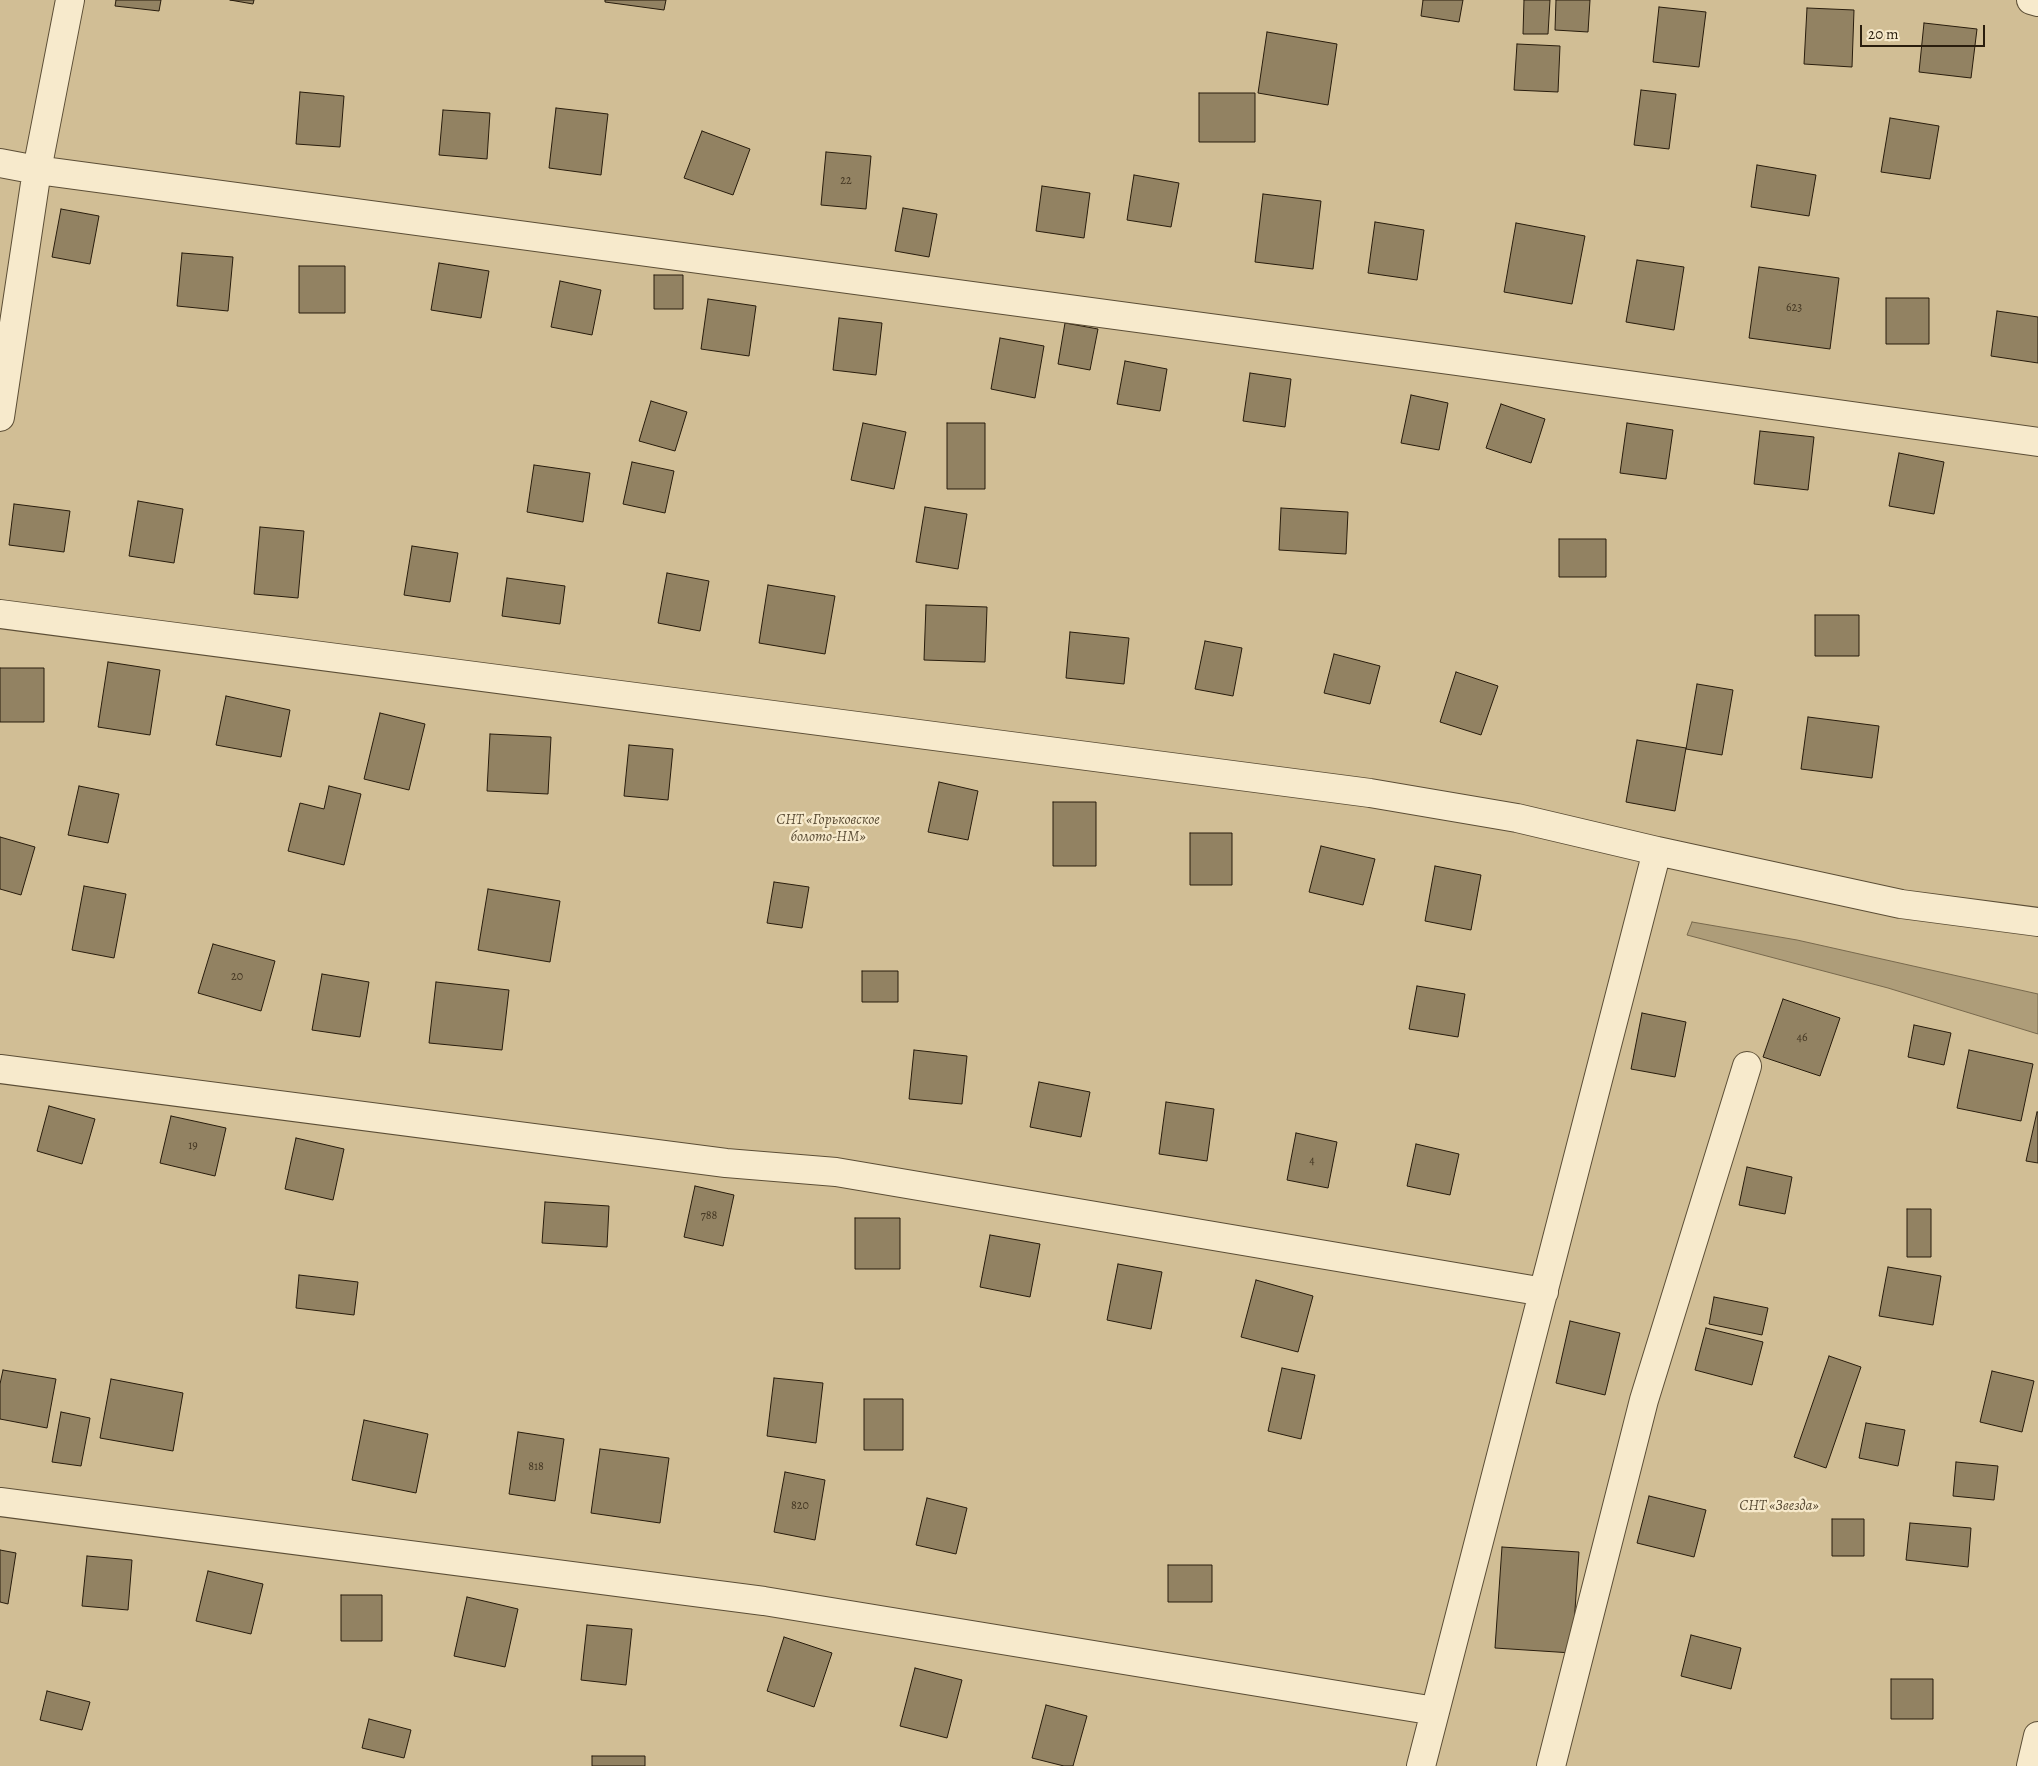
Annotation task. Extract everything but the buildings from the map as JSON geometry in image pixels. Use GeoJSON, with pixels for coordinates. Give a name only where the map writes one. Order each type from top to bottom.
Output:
{"type":"FeatureCollection","features":[{"type":"Feature","properties":{"kind":"street"},"geometry":{"type":"LineString","coordinates":[[0,417],[37,170],[70,0]]}},
{"type":"Feature","properties":{"kind":"street"},"geometry":{"type":"LineString","coordinates":[[2031,0],[2038,2]]}},
{"type":"Feature","properties":{"kind":"street"},"geometry":{"type":"LineString","coordinates":[[0,163],[37,170],[1446,359],[2038,442]]}},
{"type":"Feature","properties":{"kind":"street"},"geometry":{"type":"LineString","coordinates":[[0,614],[1370,793],[1517,818],[1657,851],[1901,904],[2038,922]]}},
{"type":"Feature","properties":{"kind":"street"},"geometry":{"type":"LineString","coordinates":[[1421,1766],[1657,851]]}},
{"type":"Feature","properties":{"kind":"street"},"geometry":{"type":"LineString","coordinates":[[1551,1766],[1644,1400],[1747,1066]]}},
{"type":"Feature","properties":{"kind":"street"},"geometry":{"type":"LineString","coordinates":[[0,1069],[726,1163],[836,1172],[1544,1292]]}},
{"type":"Feature","properties":{"kind":"street"},"geometry":{"type":"LineString","coordinates":[[0,1502],[764,1601],[1435,1711]]}},
{"type":"Feature","properties":{"kind":"street"},"geometry":{"type":"LineString","coordinates":[[2031,1766],[2038,1736]]}},
{"type":"Feature","properties":{"kind":"green space","name":"СНТ «Горьковское болото-НМ»"},"geometry":{"type":"Polygon","coordinates":[[[0,0],[2038,0],[2038,1766],[0,1766],[0,0]]]}},
{"type":"Feature","properties":{"kind":"shaded area"},"geometry":{"type":"Polygon","coordinates":[[[1692,922],[1797,940],[2038,994],[2038,1034],[1888,988],[1687,935],[1692,922]]]}},
{"type":"Feature","properties":{"kind":"park label","name":"СНТ «Звезда»"},"geometry":{"type":"Point","coordinates":[1779,1506]}}]}
